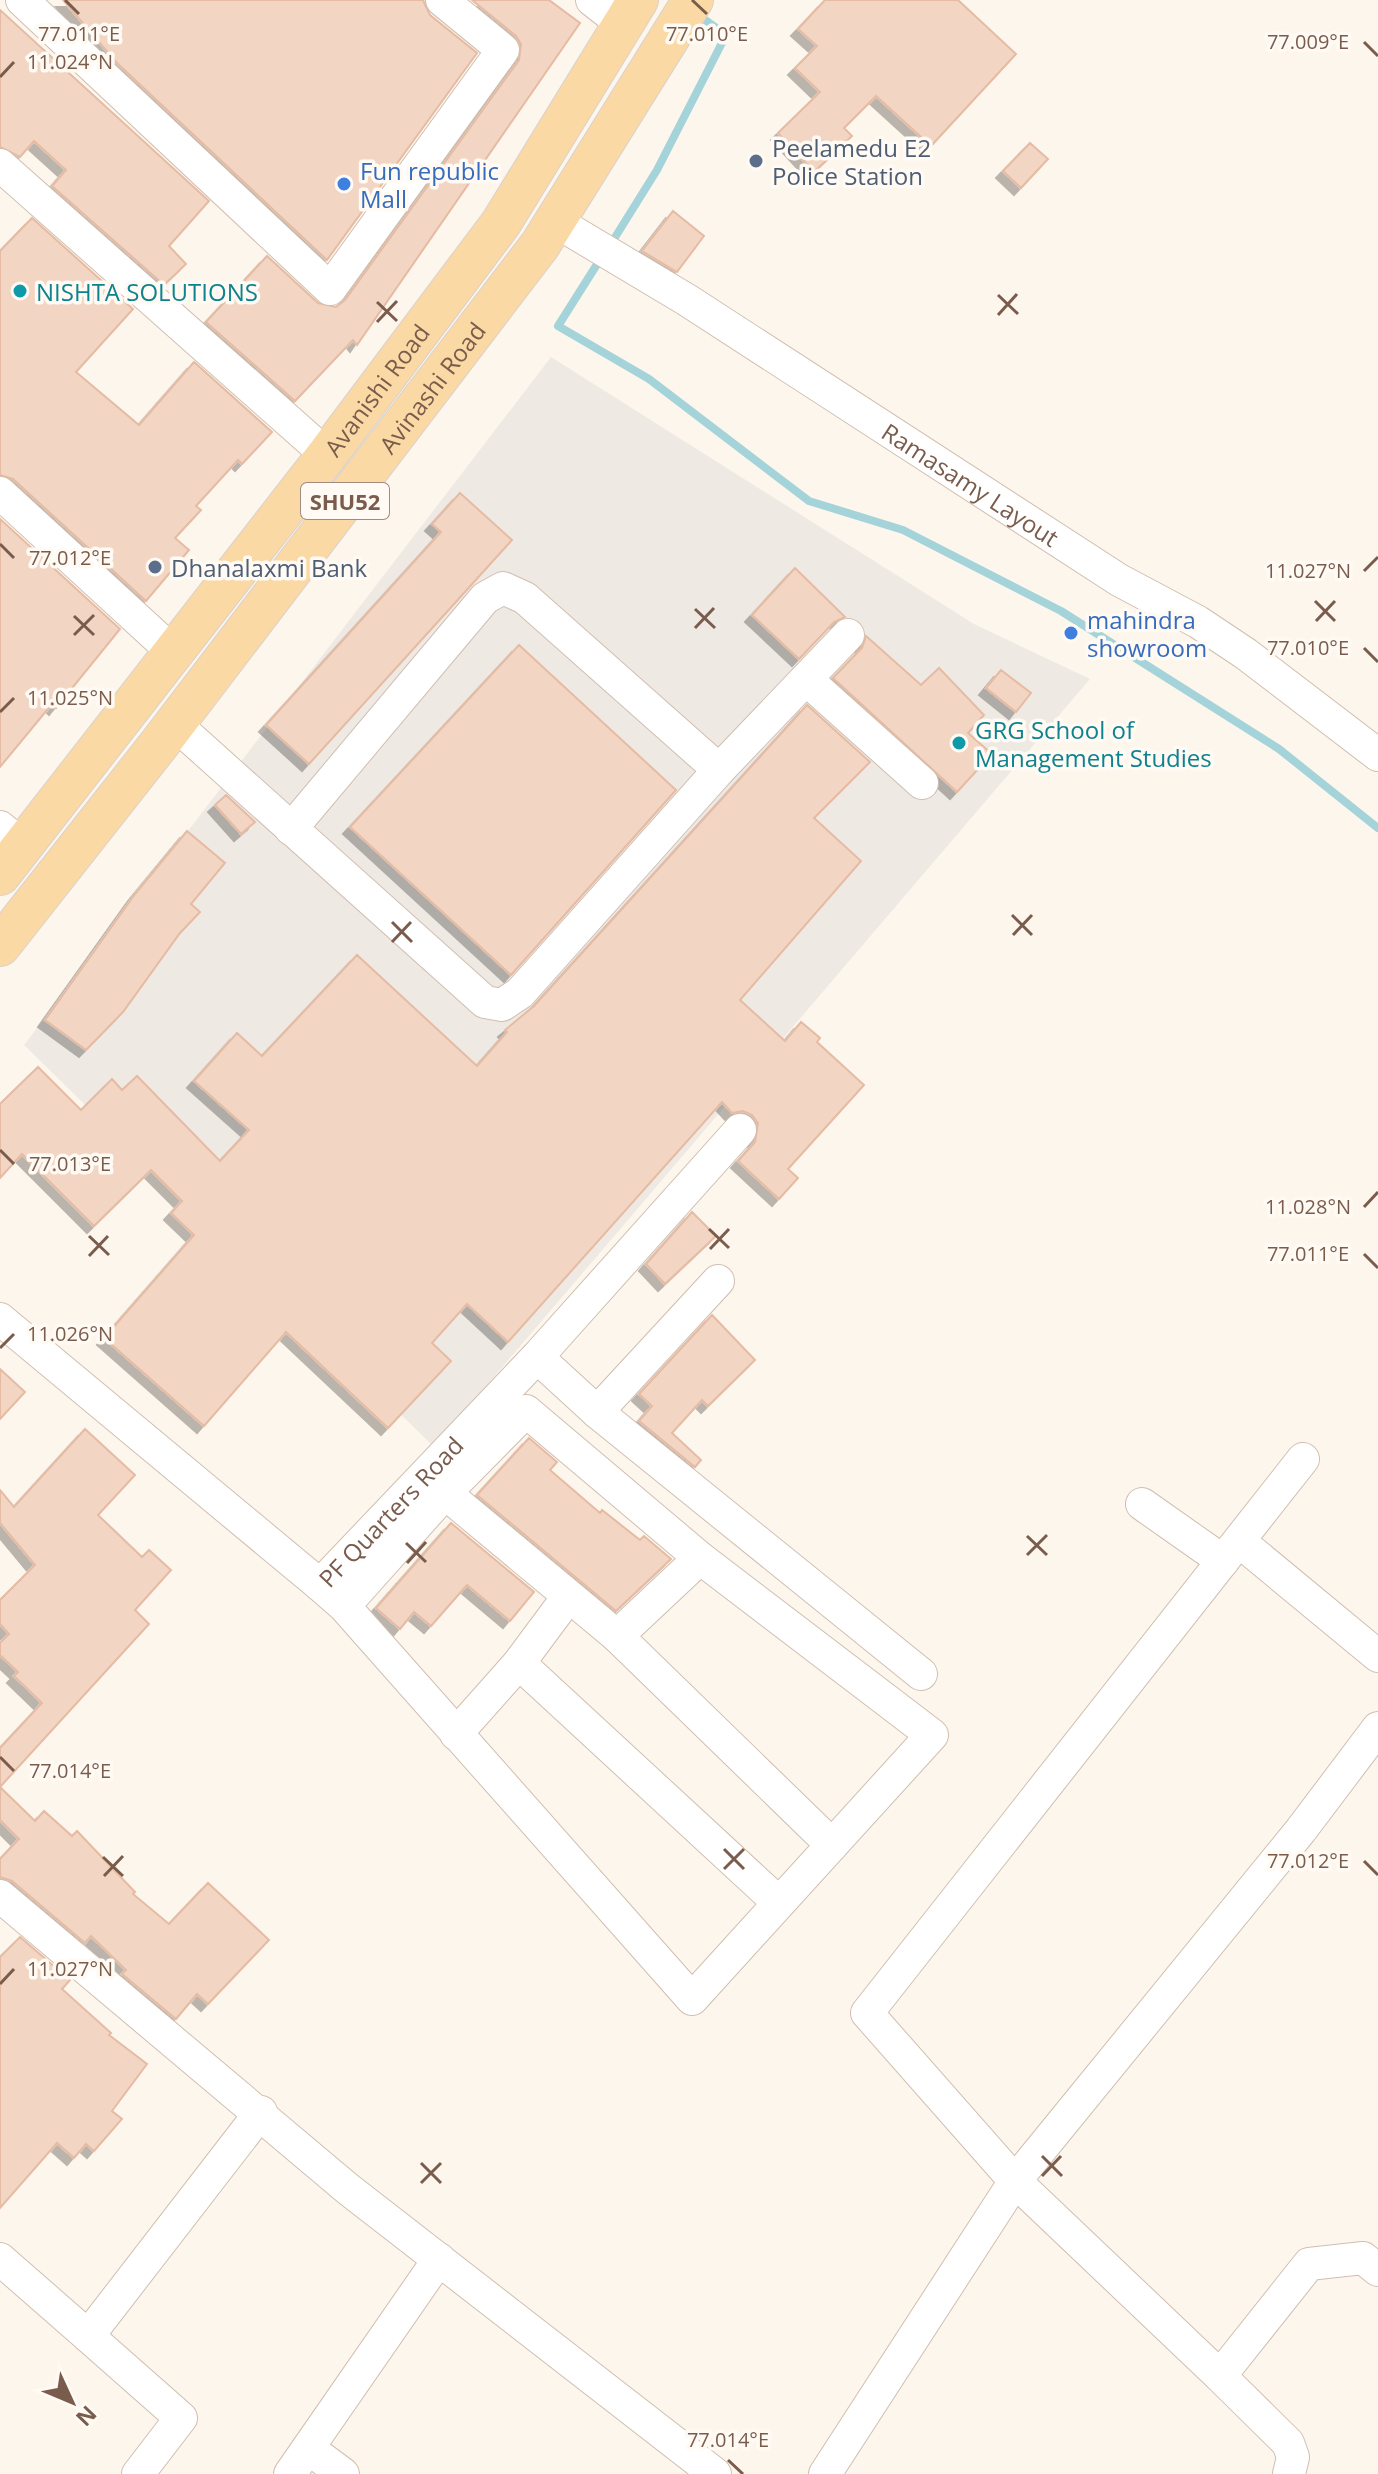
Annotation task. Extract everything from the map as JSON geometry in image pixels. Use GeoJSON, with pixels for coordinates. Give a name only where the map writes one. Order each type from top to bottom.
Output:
{"type":"FeatureCollection","features":[{"type":"Feature","properties":{"kind":"main road","name":"Avinashi Road"},"geometry":{"type":"LineString","coordinates":[[0,946],[175,724],[555,221],[693,0]]}},
{"type":"Feature","properties":{"kind":"main road","name":"Avanishi Road"},"geometry":{"type":"LineString","coordinates":[[8,849],[173,652],[327,455],[501,223],[630,12]]}},
{"type":"Feature","properties":{"kind":"street"},"geometry":{"type":"LineString","coordinates":[[22,0],[330,289],[503,50],[442,0]]}},
{"type":"Feature","properties":{"kind":"street"},"geometry":{"type":"LineString","coordinates":[[592,0],[630,12]]}},
{"type":"Feature","properties":{"kind":"street"},"geometry":{"type":"LineString","coordinates":[[0,165],[327,455]]}},
{"type":"Feature","properties":{"kind":"street","name":"Ramasamy Layout"},"geometry":{"type":"LineString","coordinates":[[555,221],[1119,580],[1198,622],[1246,654],[1378,755]]}},
{"type":"Feature","properties":{"kind":"street"},"geometry":{"type":"LineString","coordinates":[[0,493],[173,652]]}},
{"type":"Feature","properties":{"kind":"street"},"geometry":{"type":"LineString","coordinates":[[291,829],[485,598],[503,588],[525,598],[719,770]]}},
{"type":"Feature","properties":{"kind":"street"},"geometry":{"type":"LineString","coordinates":[[175,724],[485,1002],[502,1005],[520,993],[719,770],[848,635]]}},
{"type":"Feature","properties":{"kind":"street"},"geometry":{"type":"LineString","coordinates":[[807,680],[922,783]]}},
{"type":"Feature","properties":{"kind":"street","name":"PF Quarters Road"},"geometry":{"type":"LineString","coordinates":[[0,1319],[320,1585],[537,1357],[740,1130]]}},
{"type":"Feature","properties":{"kind":"street"},"geometry":{"type":"LineString","coordinates":[[597,1412],[718,1281]]}},
{"type":"Feature","properties":{"kind":"street"},"geometry":{"type":"LineString","coordinates":[[537,1357],[597,1412],[921,1674]]}},
{"type":"Feature","properties":{"kind":"street"},"geometry":{"type":"LineString","coordinates":[[320,1585],[344,1606],[692,1999],[932,1735],[700,1558],[526,1411],[445,1493],[344,1606]]}},
{"type":"Feature","properties":{"kind":"street"},"geometry":{"type":"LineString","coordinates":[[1289,2474],[1293,2457],[1288,2443],[1015,2181],[867,2013],[1303,1459]]}},
{"type":"Feature","properties":{"kind":"street"},"geometry":{"type":"LineString","coordinates":[[445,1493],[617,1636],[832,1845]]}},
{"type":"Feature","properties":{"kind":"street"},"geometry":{"type":"LineString","coordinates":[[1142,1504],[1231,1551],[1378,1656]]}},
{"type":"Feature","properties":{"kind":"street"},"geometry":{"type":"LineString","coordinates":[[617,1636],[700,1558]]}},
{"type":"Feature","properties":{"kind":"street"},"geometry":{"type":"LineString","coordinates":[[456,1734],[519,1663],[568,1597]]}},
{"type":"Feature","properties":{"kind":"street"},"geometry":{"type":"LineString","coordinates":[[519,1663],[779,1903]]}},
{"type":"Feature","properties":{"kind":"street"},"geometry":{"type":"LineString","coordinates":[[825,2474],[1015,2181],[1301,1830],[1378,1728]]}},
{"type":"Feature","properties":{"kind":"street"},"geometry":{"type":"LineString","coordinates":[[0,1896],[261,2112],[348,2189],[715,2474]]}},
{"type":"Feature","properties":{"kind":"street"},"geometry":{"type":"LineString","coordinates":[[88,2336],[261,2112]]}},
{"type":"Feature","properties":{"kind":"street"},"geometry":{"type":"LineString","coordinates":[[1220,2376],[1309,2264],[1363,2258],[1378,2270]]}},
{"type":"Feature","properties":{"kind":"street"},"geometry":{"type":"LineString","coordinates":[[343,2474],[299,2461],[439,2259]]}},
{"type":"Feature","properties":{"kind":"street"},"geometry":{"type":"LineString","coordinates":[[1,2261],[181,2418],[138,2474]]}},
{"type":"Feature","properties":{"kind":"shaded area"},"geometry":{"type":"Polygon","coordinates":[[[551,357],[974,624],[1090,679],[434,1447],[24,1045],[551,357]]]}},
{"type":"Feature","properties":{"kind":"building","name":"Fun republic Mall"},"geometry":{"type":"Polygon","coordinates":[[[63,0],[423,0],[430,15],[477,53],[327,260],[117,63],[63,0]]]}},
{"type":"Feature","properties":{"kind":"building"},"geometry":{"type":"Polygon","coordinates":[[[472,0],[549,0],[580,23],[357,345],[353,340],[295,401],[206,322],[267,256],[318,303],[336,307],[345,300],[519,60],[521,44],[516,36],[472,0]]]}},
{"type":"Feature","properties":{"kind":"building"},"geometry":{"type":"Polygon","coordinates":[[[825,0],[958,0],[1016,54],[931,146],[876,96],[844,128],[852,136],[814,172],[778,133],[820,92],[795,68],[817,46],[798,29],[825,0]]]}},
{"type":"Feature","properties":{"kind":"building"},"geometry":{"type":"Polygon","coordinates":[[[0,10],[209,201],[169,246],[186,264],[164,285],[52,186],[66,170],[34,141],[20,157],[0,147],[0,10]]]}},
{"type":"Feature","properties":{"kind":"building"},"geometry":{"type":"Polygon","coordinates":[[[1030,143],[1048,159],[1021,188],[1003,171],[1030,143]]]}},
{"type":"Feature","properties":{"kind":"building"},"geometry":{"type":"Polygon","coordinates":[[[673,211],[704,236],[677,272],[642,251],[673,211]]]}},
{"type":"Feature","properties":{"kind":"building"},"geometry":{"type":"Polygon","coordinates":[[[32,218],[133,309],[76,372],[139,425],[194,362],[272,432],[242,464],[238,460],[196,506],[201,510],[175,538],[189,550],[146,601],[13,479],[0,475],[0,251],[32,218]]]}},
{"type":"Feature","properties":{"kind":"building"},"geometry":{"type":"Polygon","coordinates":[[[460,493],[512,540],[309,764],[266,725],[441,532],[432,524],[460,493]]]}},
{"type":"Feature","properties":{"kind":"building"},"geometry":{"type":"Polygon","coordinates":[[[0,519],[120,629],[56,708],[52,704],[0,767],[0,519]]]}},
{"type":"Feature","properties":{"kind":"building"},"geometry":{"type":"Polygon","coordinates":[[[795,568],[845,617],[834,622],[799,659],[752,615],[795,568]]]}},
{"type":"Feature","properties":{"kind":"building"},"geometry":{"type":"Polygon","coordinates":[[[866,636],[921,685],[939,668],[984,715],[968,733],[992,754],[957,792],[833,678],[862,648],[866,636]]]}},
{"type":"Feature","properties":{"kind":"building"},"geometry":{"type":"Polygon","coordinates":[[[519,645],[676,790],[511,975],[350,827],[519,645]]]}},
{"type":"Feature","properties":{"kind":"building"},"geometry":{"type":"Polygon","coordinates":[[[1001,670],[1031,693],[1016,712],[986,688],[1001,670]]]}},
{"type":"Feature","properties":{"kind":"building"},"geometry":{"type":"Polygon","coordinates":[[[807,705],[870,762],[814,818],[861,861],[740,1000],[785,1041],[801,1022],[820,1038],[817,1042],[864,1085],[788,1169],[798,1178],[779,1199],[738,1161],[755,1142],[758,1123],[752,1115],[743,1111],[732,1113],[722,1102],[508,1342],[467,1304],[432,1343],[451,1361],[388,1428],[286,1332],[204,1426],[104,1338],[194,1235],[171,1213],[182,1201],[151,1170],[94,1226],[22,1154],[0,1178],[0,1104],[38,1067],[81,1110],[112,1079],[122,1090],[137,1076],[220,1161],[249,1130],[194,1081],[237,1033],[262,1056],[357,955],[477,1066],[507,1032],[505,1030],[534,1006],[807,705]]]}},
{"type":"Feature","properties":{"kind":"building"},"geometry":{"type":"Polygon","coordinates":[[[226,795],[255,822],[241,834],[215,805],[226,795]]]}},
{"type":"Feature","properties":{"kind":"building"},"geometry":{"type":"Polygon","coordinates":[[[187,831],[225,863],[191,904],[200,912],[180,933],[123,1012],[86,1050],[45,1020],[135,894],[187,831]]]}},
{"type":"Feature","properties":{"kind":"building"},"geometry":{"type":"Polygon","coordinates":[[[692,1212],[716,1236],[665,1284],[646,1264],[692,1212]]]}},
{"type":"Feature","properties":{"kind":"building"},"geometry":{"type":"Polygon","coordinates":[[[712,1315],[755,1360],[708,1406],[702,1400],[672,1433],[701,1460],[695,1467],[639,1421],[652,1406],[639,1394],[712,1315]]]}},
{"type":"Feature","properties":{"kind":"building"},"geometry":{"type":"Polygon","coordinates":[[[0,1369],[25,1392],[0,1419],[0,1369]]]}},
{"type":"Feature","properties":{"kind":"building"},"geometry":{"type":"Polygon","coordinates":[[[85,1429],[135,1475],[98,1515],[142,1557],[149,1550],[171,1570],[135,1610],[149,1624],[0,1787],[0,1748],[42,1703],[14,1676],[18,1672],[0,1655],[0,1643],[9,1634],[0,1624],[0,1600],[35,1565],[0,1523],[0,1490],[14,1507],[85,1429]]]}},
{"type":"Feature","properties":{"kind":"building"},"geometry":{"type":"Polygon","coordinates":[[[529,1438],[557,1462],[550,1470],[600,1513],[602,1510],[640,1540],[644,1536],[671,1559],[616,1611],[477,1495],[529,1438]]]}},
{"type":"Feature","properties":{"kind":"building"},"geometry":{"type":"Polygon","coordinates":[[[451,1523],[534,1592],[510,1621],[467,1585],[431,1626],[414,1612],[400,1629],[376,1608],[451,1523]]]}},
{"type":"Feature","properties":{"kind":"building"},"geometry":{"type":"Polygon","coordinates":[[[0,1787],[35,1821],[44,1811],[72,1836],[77,1831],[135,1892],[133,1894],[169,1924],[208,1883],[269,1940],[208,2004],[197,1994],[176,2019],[122,1974],[126,1970],[91,1936],[85,1943],[12,1881],[0,1877],[0,1859],[19,1839],[0,1820],[0,1787]]]}},
{"type":"Feature","properties":{"kind":"building"},"geometry":{"type":"Polygon","coordinates":[[[20,1937],[70,1980],[62,1989],[111,2033],[109,2035],[147,2064],[112,2111],[122,2119],[94,2151],[86,2144],[74,2158],[57,2143],[0,2208],[0,1957],[20,1937]]]}},
{"type":"Feature","properties":{"kind":"waterway"},"geometry":{"type":"LineString","coordinates":[[609,247],[657,170],[726,35],[697,14]]}},
{"type":"Feature","properties":{"kind":"waterway"},"geometry":{"type":"LineString","coordinates":[[601,258],[558,326],[649,379],[809,501],[903,530],[1061,611],[1279,749],[1378,828]]}},
{"type":"Feature","properties":{"kind":"place","name":"Peelamedu E2 Police Station"},"geometry":{"type":"Point","coordinates":[756,161]}},
{"type":"Feature","properties":{"kind":"place","name":"Fun republic Mall"},"geometry":{"type":"Point","coordinates":[344,184]}},
{"type":"Feature","properties":{"kind":"place","name":"NISHTA SOLUTIONS"},"geometry":{"type":"Point","coordinates":[20,291]}},
{"type":"Feature","properties":{"kind":"place","name":"Dhanalaxmi Bank"},"geometry":{"type":"Point","coordinates":[155,567]}},
{"type":"Feature","properties":{"kind":"place","name":"mahindra showroom"},"geometry":{"type":"Point","coordinates":[1071,633]}},
{"type":"Feature","properties":{"kind":"place","name":"GRG School of Management Studies"},"geometry":{"type":"Point","coordinates":[959,743]}}]}
